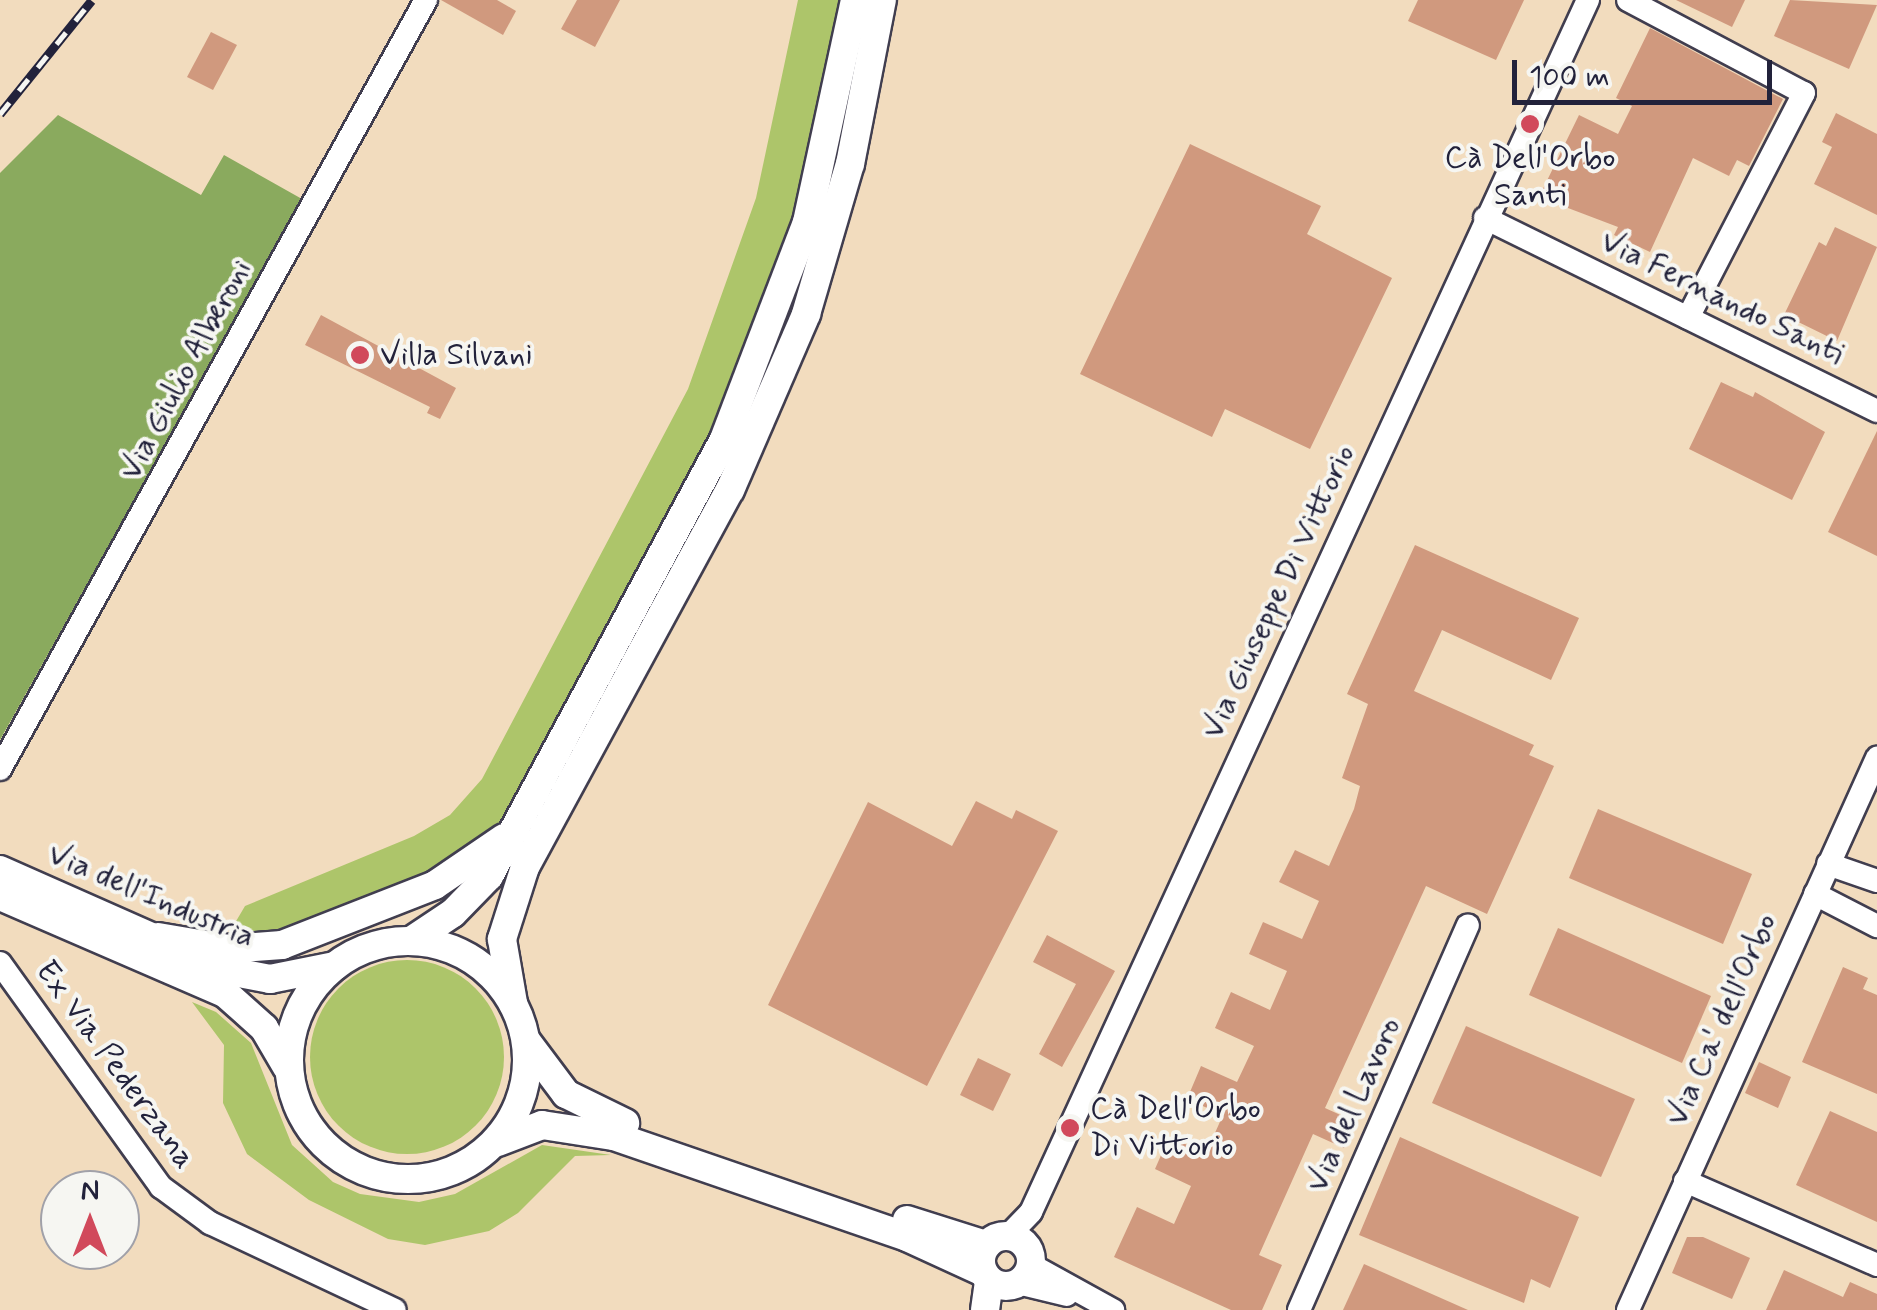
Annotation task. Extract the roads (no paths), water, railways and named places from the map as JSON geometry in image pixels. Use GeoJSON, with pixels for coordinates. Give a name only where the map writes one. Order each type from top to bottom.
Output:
{"type":"FeatureCollection","features":[{"type":"Feature","properties":{"kind":"main road"},"geometry":{"type":"LineString","coordinates":[[411,941],[474,894],[520,823],[680,527],[755,369],[807,222],[855,0]]}},
{"type":"Feature","properties":{"kind":"main road"},"geometry":{"type":"LineString","coordinates":[[882,0],[850,164],[806,314],[730,490],[525,867],[502,939],[513,1002],[526,1042],[566,1094],[592,1111],[1006,1264]]}},
{"type":"Feature","properties":{"kind":"main road"},"geometry":{"type":"LineString","coordinates":[[158,937],[228,950],[282,945],[435,885],[520,823]]}},
{"type":"Feature","properties":{"kind":"main road","name":"Via dell'Industria"},"geometry":{"type":"LineString","coordinates":[[0,870],[251,977],[295,976],[335,966]]}},
{"type":"Feature","properties":{"kind":"main road","name":"Via dell'Industria"},"geometry":{"type":"LineString","coordinates":[[0,896],[226,994],[264,1028],[289,1071]]}},
{"type":"Feature","properties":{"kind":"main road"},"geometry":{"type":"LineString","coordinates":[[513,1002],[480,965],[448,948],[411,941],[384,943],[335,966],[298,1012],[289,1071],[308,1127],[353,1167],[411,1180],[455,1170],[492,1146],[542,1125],[614,1136],[907,1238],[1006,1264]]}},
{"type":"Feature","properties":{"kind":"main road"},"geometry":{"type":"LineString","coordinates":[[492,1146],[522,1098],[526,1042]]}},
{"type":"Feature","properties":{"kind":"main road"},"geometry":{"type":"LineString","coordinates":[[988,1310],[1006,1264]]}},
{"type":"Feature","properties":{"kind":"street","name":"Via Giulio Alberoni"},"geometry":{"type":"LineString","coordinates":[[0,768],[426,0]]}},
{"type":"Feature","properties":{"kind":"street","name":"Via Giuseppe Di Vittorio"},"geometry":{"type":"LineString","coordinates":[[1006,1264],[1588,0]]}},
{"type":"Feature","properties":{"kind":"street"},"geometry":{"type":"LineString","coordinates":[[1628,0],[1804,93],[1688,318]]}},
{"type":"Feature","properties":{"kind":"street","name":"Via Fernando Santi"},"geometry":{"type":"LineString","coordinates":[[1485,218],[1877,411]]}},
{"type":"Feature","properties":{"kind":"street","name":"Via Ca' dell'Orbo"},"geometry":{"type":"LineString","coordinates":[[1628,1310],[1877,758]]}},
{"type":"Feature","properties":{"kind":"street"},"geometry":{"type":"LineString","coordinates":[[1828,864],[1877,881]]}},
{"type":"Feature","properties":{"kind":"street"},"geometry":{"type":"LineString","coordinates":[[1815,894],[1877,926]]}},
{"type":"Feature","properties":{"kind":"street","name":"Via del Lavoro"},"geometry":{"type":"LineString","coordinates":[[1299,1310],[1468,926]]}},
{"type":"Feature","properties":{"kind":"street","name":"Ex Via Pederzana"},"geometry":{"type":"LineString","coordinates":[[0,963],[140,1165],[172,1197],[210,1223],[395,1310]]}},
{"type":"Feature","properties":{"kind":"street"},"geometry":{"type":"LineString","coordinates":[[1685,1180],[1877,1265]]}},
{"type":"Feature","properties":{"kind":"street"},"geometry":{"type":"LineString","coordinates":[[1006,1264],[1114,1310]]}},
{"type":"Feature","properties":{"kind":"railway"},"geometry":{"type":"LineString","coordinates":[[0,114],[92,0]]}},
{"type":"Feature","properties":{"kind":"place","name":"Cà Dell'Orbo Santi"},"geometry":{"type":"Point","coordinates":[1530,124]}},
{"type":"Feature","properties":{"kind":"place","name":"Villa Silvani"},"geometry":{"type":"Point","coordinates":[360,355]}},
{"type":"Feature","properties":{"kind":"place","name":"Cà Dell'Orbo Di Vittorio"},"geometry":{"type":"Point","coordinates":[1070,1128]}}]}
